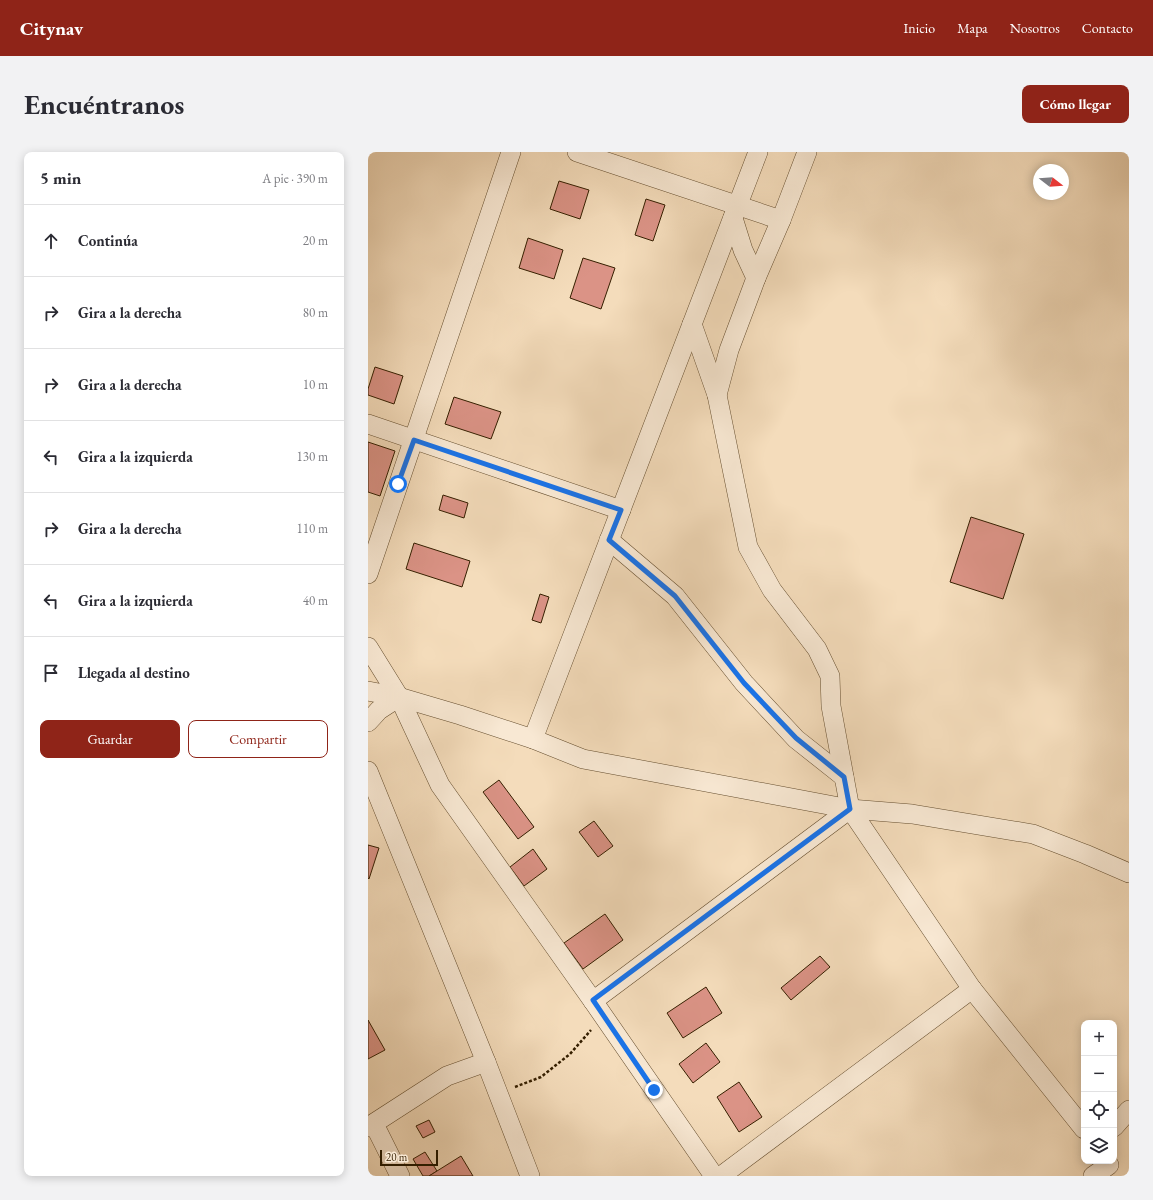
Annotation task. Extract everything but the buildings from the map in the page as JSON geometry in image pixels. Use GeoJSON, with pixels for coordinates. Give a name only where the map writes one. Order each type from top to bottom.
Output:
{"type":"FeatureCollection","features":[{"type":"Feature","properties":{"kind":"street"},"geometry":{"type":"LineString","coordinates":[[368,574],[511,152]]}},
{"type":"Feature","properties":{"kind":"street"},"geometry":{"type":"LineString","coordinates":[[577,152],[735,212],[781,220]]}},
{"type":"Feature","properties":{"kind":"street"},"geometry":{"type":"LineString","coordinates":[[533,739],[758,152]]}},
{"type":"Feature","properties":{"kind":"street"},"geometry":{"type":"LineString","coordinates":[[717,395],[729,350],[756,278],[781,220],[807,152]]}},
{"type":"Feature","properties":{"kind":"street"},"geometry":{"type":"LineString","coordinates":[[735,212],[743,250],[756,278]]}},
{"type":"Feature","properties":{"kind":"street"},"geometry":{"type":"LineString","coordinates":[[692,324],[717,395],[748,547],[772,590],[817,649],[830,676],[831,706],[850,809],[972,989],[1083,1128]]}},
{"type":"Feature","properties":{"kind":"street"},"geometry":{"type":"LineString","coordinates":[[368,424],[621,510]]}},
{"type":"Feature","properties":{"kind":"street"},"geometry":{"type":"LineString","coordinates":[[609,540],[675,596],[744,683],[796,738],[844,777]]}},
{"type":"Feature","properties":{"kind":"street"},"geometry":{"type":"LineString","coordinates":[[368,647],[399,697],[440,785],[598,1008],[714,1176]]}},
{"type":"Feature","properties":{"kind":"street"},"geometry":{"type":"LineString","coordinates":[[368,691],[399,697],[460,715],[533,739],[583,759],[850,809],[912,814],[1033,834],[1128,869]]}},
{"type":"Feature","properties":{"kind":"street"},"geometry":{"type":"LineString","coordinates":[[368,722],[379,710],[399,697]]}},
{"type":"Feature","properties":{"kind":"street"},"geometry":{"type":"LineString","coordinates":[[368,771],[372,790],[486,1062],[530,1176]]}},
{"type":"Feature","properties":{"kind":"street"},"geometry":{"type":"LineString","coordinates":[[598,1008],[850,809]]}},
{"type":"Feature","properties":{"kind":"street"},"geometry":{"type":"LineString","coordinates":[[721,1176],[972,989]]}},
{"type":"Feature","properties":{"kind":"street"},"geometry":{"type":"LineString","coordinates":[[400,1176],[371,1125],[447,1076],[486,1062]]}},
{"type":"Feature","properties":{"kind":"street"},"geometry":{"type":"LineString","coordinates":[[1117,1124],[1129,1110]]}},
{"type":"Feature","properties":{"kind":"street"},"geometry":{"type":"LineString","coordinates":[[1093,1176],[1111,1167]]}},
{"type":"Feature","properties":{"kind":"path"},"geometry":{"type":"LineString","coordinates":[[498,1094],[541,1077],[570,1054],[598,1008]]}},
{"type":"Feature","properties":{"kind":"route"},"geometry":{"type":"LineString","coordinates":[[398,484],[414,440],[621,510],[609,540],[675,596],[744,683],[796,738],[844,777],[850,809],[593,1000],[654,1090]]}}]}
